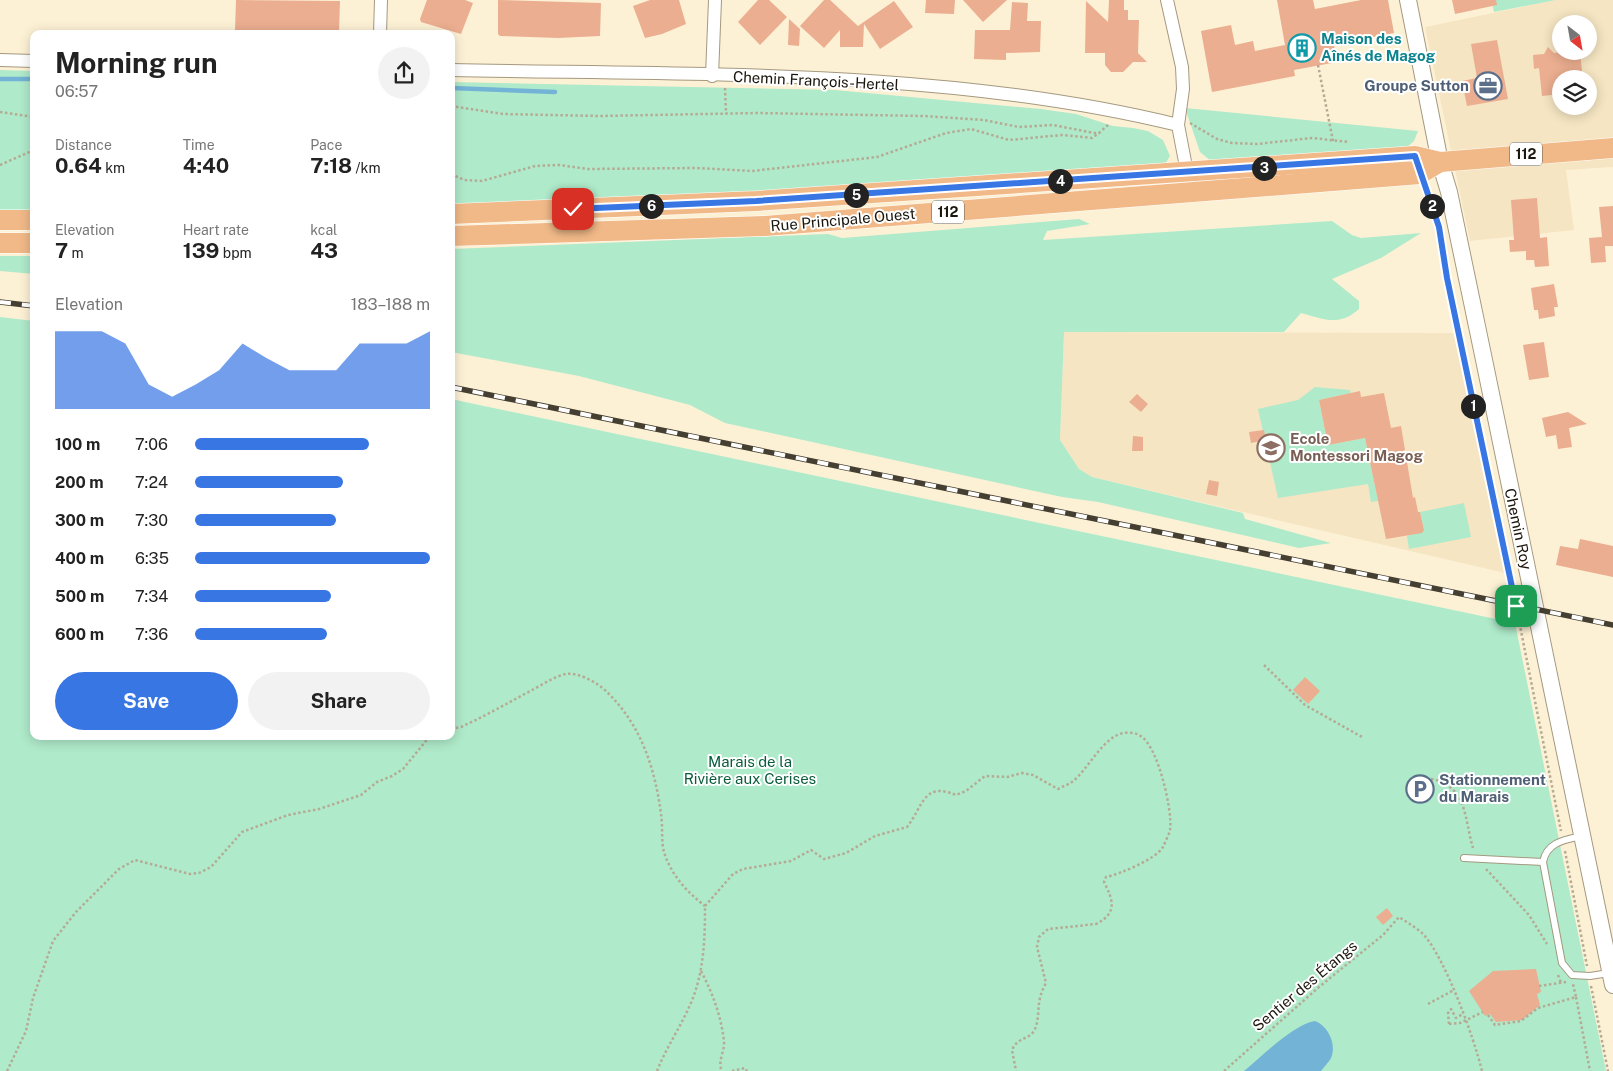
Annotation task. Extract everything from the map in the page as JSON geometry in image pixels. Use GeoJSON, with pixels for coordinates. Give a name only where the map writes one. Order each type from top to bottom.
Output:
{"type":"FeatureCollection","features":[{"type":"Feature","properties":{"kind":"main road","name":"Rue Principale Ouest"},"geometry":{"type":"LineString","coordinates":[[455,214],[756,201],[1415,156],[1440,162],[1613,148]]}},
{"type":"Feature","properties":{"kind":"main road","name":"Rue Principale Ouest"},"geometry":{"type":"LineString","coordinates":[[455,236],[765,226],[1420,174],[1440,162]]}},
{"type":"Feature","properties":{"kind":"main road"},"geometry":{"type":"LineString","coordinates":[[0,220],[30,220]]}},
{"type":"Feature","properties":{"kind":"main road"},"geometry":{"type":"LineString","coordinates":[[0,243],[30,243]]}},
{"type":"Feature","properties":{"kind":"street"},"geometry":{"type":"LineString","coordinates":[[380,30],[381,0]]}},
{"type":"Feature","properties":{"kind":"street"},"geometry":{"type":"LineString","coordinates":[[712,76],[715,0]]}},
{"type":"Feature","properties":{"kind":"street"},"geometry":{"type":"LineString","coordinates":[[1167,0],[1183,77],[1178,125],[1191,192]]}},
{"type":"Feature","properties":{"kind":"street","name":"Chemin Roy"},"geometry":{"type":"LineString","coordinates":[[1408,0],[1440,162],[1449,192],[1612,979]]}},
{"type":"Feature","properties":{"kind":"street"},"geometry":{"type":"LineString","coordinates":[[0,60],[30,61]]}},
{"type":"Feature","properties":{"kind":"street","name":"Chemin François-Hertel"},"geometry":{"type":"LineString","coordinates":[[455,70],[824,80],[953,89],[1059,103],[1178,125]]}},
{"type":"Feature","properties":{"kind":"lane"},"geometry":{"type":"LineString","coordinates":[[1582,836],[1554,844],[1547,850],[1543,862],[1562,963],[1572,975],[1612,979]]}},
{"type":"Feature","properties":{"kind":"lane"},"geometry":{"type":"LineString","coordinates":[[1464,858],[1543,862]]}},
{"type":"Feature","properties":{"kind":"path"},"geometry":{"type":"LineString","coordinates":[[1318,65],[1333,141]]}},
{"type":"Feature","properties":{"kind":"path"},"geometry":{"type":"LineString","coordinates":[[712,76],[725,84],[726,114]]}},
{"type":"Feature","properties":{"kind":"path"},"geometry":{"type":"LineString","coordinates":[[455,106],[515,114],[924,116],[984,120],[1020,127],[1053,125],[1090,133],[1099,132]]}},
{"type":"Feature","properties":{"kind":"path"},"geometry":{"type":"LineString","coordinates":[[0,112],[30,116]]}},
{"type":"Feature","properties":{"kind":"path"},"geometry":{"type":"LineString","coordinates":[[1178,125],[1188,122],[1217,139],[1232,143],[1257,144],[1305,138],[1354,143]]}},
{"type":"Feature","properties":{"kind":"path"},"geometry":{"type":"LineString","coordinates":[[455,176],[464,180],[482,181],[535,166],[559,165],[588,168],[697,168],[752,171],[877,157],[932,137],[962,130],[978,130],[1009,140],[1062,134],[1092,138],[1111,123]]}},
{"type":"Feature","properties":{"kind":"path"},"geometry":{"type":"LineString","coordinates":[[0,165],[30,152]]}},
{"type":"Feature","properties":{"kind":"path"},"geometry":{"type":"LineString","coordinates":[[1420,174],[1441,234],[1447,278],[1516,606],[1608,1071]]}},
{"type":"Feature","properties":{"kind":"path"},"geometry":{"type":"LineString","coordinates":[[1264,666],[1304,705],[1362,737]]}},
{"type":"Feature","properties":{"kind":"path"},"geometry":{"type":"LineString","coordinates":[[455,728],[467,724],[546,682],[567,674],[588,678],[603,687],[618,702],[632,722],[648,752],[661,814],[664,852],[675,876],[691,895],[705,906]]}},
{"type":"Feature","properties":{"kind":"path"},"geometry":{"type":"LineString","coordinates":[[657,1071],[663,1055],[690,1005],[701,970],[705,938],[705,906],[734,874],[743,869],[791,861],[811,850],[824,859],[835,857],[875,836],[907,827],[921,802],[930,792],[945,790],[956,795],[966,792],[985,776],[996,777],[1022,772],[1033,775],[1058,788],[1072,782],[1088,762],[1122,733],[1133,732],[1144,738],[1154,753],[1170,813],[1170,831],[1162,849],[1156,855],[1120,874],[1106,877],[1104,882],[1112,898],[1112,908],[1103,921],[1096,924],[1048,929],[1039,937],[1037,947],[1046,983],[1038,1002],[1035,1029],[1030,1035],[1020,1039],[1012,1050],[1016,1071]]}},
{"type":"Feature","properties":{"kind":"path"},"geometry":{"type":"LineString","coordinates":[[7,1071],[26,1031],[33,998],[54,940],[76,912],[119,869],[135,860],[190,874],[208,870],[249,828],[344,802],[361,795],[377,782],[403,769],[427,740]]}},
{"type":"Feature","properties":{"kind":"path"},"geometry":{"type":"LineString","coordinates":[[1431,779],[1446,783],[1459,797],[1476,858]]}},
{"type":"Feature","properties":{"kind":"path"},"geometry":{"type":"LineString","coordinates":[[1487,871],[1529,915],[1542,933],[1549,950]]}},
{"type":"Feature","properties":{"kind":"path","name":"Sentier des Étangs"},"geometry":{"type":"LineString","coordinates":[[1224,1071],[1319,987],[1383,935],[1399,917],[1425,936],[1435,951],[1454,990]]}},
{"type":"Feature","properties":{"kind":"path"},"geometry":{"type":"LineString","coordinates":[[1555,966],[1561,983]]}},
{"type":"Feature","properties":{"kind":"path"},"geometry":{"type":"LineString","coordinates":[[701,970],[716,998],[724,1043],[721,1059],[722,1071]]}},
{"type":"Feature","properties":{"kind":"path"},"geometry":{"type":"LineString","coordinates":[[1539,986],[1572,982],[1590,1071]]}},
{"type":"Feature","properties":{"kind":"path"},"geometry":{"type":"LineString","coordinates":[[1428,1004],[1454,990],[1482,1071]]}},
{"type":"Feature","properties":{"kind":"path"},"geometry":{"type":"LineString","coordinates":[[1488,1015],[1495,1025],[1521,1021],[1538,1008],[1576,997]]}},
{"type":"Feature","properties":{"kind":"path"},"geometry":{"type":"LineString","coordinates":[[1463,1014],[1456,1018],[1451,1009],[1448,1013],[1449,1024],[1460,1023],[1482,1012]]}},
{"type":"Feature","properties":{"kind":"path"},"geometry":{"type":"LineString","coordinates":[[732,1071],[736,1068],[745,1068],[747,1071]]}},
{"type":"Feature","properties":{"kind":"shaded area"},"geometry":{"type":"Polygon","coordinates":[[[1556,0],[1613,0],[1613,167],[1566,170],[1574,230],[1470,241],[1425,27],[1556,0]]]}},
{"type":"Feature","properties":{"kind":"shaded area","name":"Ecole Montessori Magog"},"geometry":{"type":"Polygon","coordinates":[[[1064,332],[1454,333],[1505,573],[1092,477],[1079,469],[1060,440],[1064,332]]]}},
{"type":"Feature","properties":{"kind":"green space"},"geometry":{"type":"Polygon","coordinates":[[[1491,0],[1556,0],[1494,12],[1491,0]]]}},
{"type":"Feature","properties":{"kind":"green space"},"geometry":{"type":"Polygon","coordinates":[[[0,70],[30,71],[30,210],[0,211],[0,70]]]}},
{"type":"Feature","properties":{"kind":"green space"},"geometry":{"type":"Polygon","coordinates":[[[455,82],[835,90],[1041,109],[1076,114],[1113,126],[1148,131],[1163,140],[1170,156],[1165,164],[811,191],[455,206],[455,82]]]}},
{"type":"Feature","properties":{"kind":"green space"},"geometry":{"type":"Polygon","coordinates":[[[1185,108],[1418,131],[1414,141],[1406,148],[1212,162],[1200,152],[1185,108]]]}},
{"type":"Feature","properties":{"kind":"green space"},"geometry":{"type":"Polygon","coordinates":[[[1079,219],[1090,224],[1047,231],[1043,240],[1332,221],[1352,235],[1361,238],[1421,233],[1381,258],[1332,279],[1359,301],[1359,309],[1352,315],[1338,320],[1301,313],[1284,332],[1064,332],[1060,440],[1079,469],[1092,477],[1243,513],[1245,519],[1331,543],[1299,548],[1098,502],[1062,497],[725,423],[690,405],[579,376],[455,353],[455,249],[828,234],[842,238],[1079,219]]]}},
{"type":"Feature","properties":{"kind":"green space"},"geometry":{"type":"Polygon","coordinates":[[[0,256],[30,256],[30,274],[0,271],[0,256]]]}},
{"type":"Feature","properties":{"kind":"green space","name":"Marais de la Rivière aux Cerises"},"geometry":{"type":"Polygon","coordinates":[[[0,317],[30,321],[30,740],[455,740],[455,400],[1515,623],[1606,1071],[0,1071],[0,317]]]}},
{"type":"Feature","properties":{"kind":"green space"},"geometry":{"type":"Polygon","coordinates":[[[1315,387],[1350,390],[1351,393],[1319,400],[1328,445],[1365,438],[1378,501],[1371,502],[1368,484],[1278,498],[1258,409],[1298,400],[1315,387]]]}},
{"type":"Feature","properties":{"kind":"green space"},"geometry":{"type":"Polygon","coordinates":[[[1464,503],[1471,537],[1409,549],[1407,536],[1424,530],[1420,512],[1464,503]]]}},
{"type":"Feature","properties":{"kind":"water"},"geometry":{"type":"Polygon","coordinates":[[[1315,1021],[1320,1023],[1327,1031],[1333,1047],[1331,1058],[1321,1071],[1244,1071],[1287,1035],[1297,1028],[1315,1021]]]}},
{"type":"Feature","properties":{"kind":"building"},"geometry":{"type":"Polygon","coordinates":[[[236,0],[340,1],[339,30],[235,30],[236,0]]]}},
{"type":"Feature","properties":{"kind":"building"},"geometry":{"type":"Polygon","coordinates":[[[427,0],[465,0],[473,3],[461,34],[455,32],[455,30],[448,30],[421,22],[420,19],[427,0]]]}},
{"type":"Feature","properties":{"kind":"building"},"geometry":{"type":"Polygon","coordinates":[[[498,0],[601,3],[600,36],[558,38],[500,36],[498,34],[498,0]]]}},
{"type":"Feature","properties":{"kind":"building"},"geometry":{"type":"Polygon","coordinates":[[[650,0],[679,0],[686,24],[662,34],[645,38],[633,6],[650,0]]]}},
{"type":"Feature","properties":{"kind":"building"},"geometry":{"type":"Polygon","coordinates":[[[758,0],[769,0],[787,17],[760,45],[738,22],[758,0]]]}},
{"type":"Feature","properties":{"kind":"building"},"geometry":{"type":"Polygon","coordinates":[[[824,0],[830,0],[858,26],[894,1],[913,27],[880,49],[864,24],[863,47],[840,47],[840,30],[824,48],[800,26],[824,0]]]}},
{"type":"Feature","properties":{"kind":"building"},"geometry":{"type":"Polygon","coordinates":[[[926,0],[955,0],[954,14],[925,13],[926,0]]]}},
{"type":"Feature","properties":{"kind":"building"},"geometry":{"type":"Polygon","coordinates":[[[963,0],[1007,0],[983,22],[963,0]]]}},
{"type":"Feature","properties":{"kind":"building"},"geometry":{"type":"Polygon","coordinates":[[[1109,0],[1124,0],[1124,10],[1128,10],[1128,20],[1139,20],[1138,53],[1147,62],[1133,62],[1123,72],[1111,72],[1105,65],[1105,53],[1085,53],[1086,1],[1108,22],[1109,0]]]}},
{"type":"Feature","properties":{"kind":"building","name":"Maison des Aînés de Magog"},"geometry":{"type":"Polygon","coordinates":[[[1277,0],[1313,0],[1315,9],[1361,0],[1388,0],[1394,33],[1334,45],[1337,62],[1294,70],[1295,76],[1212,92],[1201,31],[1231,25],[1235,45],[1253,41],[1255,51],[1285,45],[1277,0]]]}},
{"type":"Feature","properties":{"kind":"building"},"geometry":{"type":"Polygon","coordinates":[[[1452,0],[1496,0],[1497,5],[1455,14],[1452,0]]]}},
{"type":"Feature","properties":{"kind":"building"},"geometry":{"type":"Polygon","coordinates":[[[1012,2],[1028,3],[1027,21],[1041,21],[1040,52],[1006,53],[1006,60],[974,59],[975,30],[1010,30],[1012,2]]]}},
{"type":"Feature","properties":{"kind":"building"},"geometry":{"type":"Polygon","coordinates":[[[789,19],[800,29],[799,46],[788,45],[789,19]]]}},
{"type":"Feature","properties":{"kind":"building"},"geometry":{"type":"Polygon","coordinates":[[[1497,40],[1508,99],[1467,106],[1462,81],[1477,78],[1471,44],[1497,40]]]}},
{"type":"Feature","properties":{"kind":"building"},"geometry":{"type":"Polygon","coordinates":[[[1548,47],[1552,51],[1552,60],[1581,60],[1582,70],[1552,70],[1552,95],[1542,96],[1539,68],[1534,69],[1533,55],[1544,54],[1548,47]]]}},
{"type":"Feature","properties":{"kind":"building"},"geometry":{"type":"Polygon","coordinates":[[[1537,198],[1540,238],[1547,237],[1549,266],[1535,267],[1534,260],[1526,260],[1526,251],[1510,252],[1509,240],[1514,240],[1511,200],[1537,198]]]}},
{"type":"Feature","properties":{"kind":"building"},"geometry":{"type":"Polygon","coordinates":[[[1613,206],[1613,246],[1605,246],[1606,262],[1591,263],[1589,238],[1602,237],[1599,207],[1613,206]]]}},
{"type":"Feature","properties":{"kind":"building"},"geometry":{"type":"Polygon","coordinates":[[[1554,284],[1558,307],[1554,307],[1555,316],[1539,319],[1538,310],[1534,310],[1531,288],[1554,284]]]}},
{"type":"Feature","properties":{"kind":"building"},"geometry":{"type":"Polygon","coordinates":[[[1544,342],[1549,377],[1529,380],[1523,345],[1544,342]]]}},
{"type":"Feature","properties":{"kind":"building","name":"Ecole Montessori Magog"},"geometry":{"type":"Polygon","coordinates":[[[1360,391],[1361,397],[1384,393],[1391,428],[1401,426],[1413,498],[1415,497],[1424,530],[1422,533],[1386,539],[1365,438],[1328,445],[1319,400],[1360,391]]]}},
{"type":"Feature","properties":{"kind":"building"},"geometry":{"type":"Polygon","coordinates":[[[1137,394],[1148,404],[1141,412],[1129,402],[1137,394]]]}},
{"type":"Feature","properties":{"kind":"building"},"geometry":{"type":"Polygon","coordinates":[[[1568,412],[1587,424],[1569,428],[1572,447],[1558,449],[1556,435],[1546,437],[1542,418],[1568,412]]]}},
{"type":"Feature","properties":{"kind":"building"},"geometry":{"type":"Polygon","coordinates":[[[1264,430],[1266,440],[1251,443],[1249,432],[1264,430]]]}},
{"type":"Feature","properties":{"kind":"building"},"geometry":{"type":"Polygon","coordinates":[[[1133,436],[1143,437],[1143,451],[1132,451],[1133,436]]]}},
{"type":"Feature","properties":{"kind":"building"},"geometry":{"type":"Polygon","coordinates":[[[1209,480],[1219,482],[1217,496],[1206,494],[1209,480]]]}},
{"type":"Feature","properties":{"kind":"building"},"geometry":{"type":"Polygon","coordinates":[[[1580,539],[1613,546],[1613,577],[1556,565],[1560,546],[1578,549],[1580,539]]]}},
{"type":"Feature","properties":{"kind":"building"},"geometry":{"type":"Polygon","coordinates":[[[1305,677],[1320,691],[1308,704],[1293,690],[1305,677]]]}},
{"type":"Feature","properties":{"kind":"building"},"geometry":{"type":"Polygon","coordinates":[[[1387,908],[1393,916],[1383,925],[1376,917],[1387,908]]]}},
{"type":"Feature","properties":{"kind":"building"},"geometry":{"type":"Polygon","coordinates":[[[1536,969],[1541,992],[1537,994],[1540,1005],[1522,1020],[1496,1022],[1490,1014],[1485,1016],[1469,991],[1493,971],[1536,969]]]}},
{"type":"Feature","properties":{"kind":"waterway"},"geometry":{"type":"LineString","coordinates":[[0,79],[30,79]]}},
{"type":"Feature","properties":{"kind":"waterway"},"geometry":{"type":"LineString","coordinates":[[455,88],[555,92]]}},
{"type":"Feature","properties":{"kind":"railway"},"geometry":{"type":"LineString","coordinates":[[0,302],[30,306]]}},
{"type":"Feature","properties":{"kind":"railway"},"geometry":{"type":"LineString","coordinates":[[455,388],[1613,625]]}},
{"type":"Feature","properties":{"kind":"place","name":"Maison des Aînés de Magog"},"geometry":{"type":"Point","coordinates":[1302,48]}},
{"type":"Feature","properties":{"kind":"place","name":"Groupe Sutton"},"geometry":{"type":"Point","coordinates":[1488,86]}},
{"type":"Feature","properties":{"kind":"place","name":"Ecole Montessori Magog"},"geometry":{"type":"Point","coordinates":[1271,448]}},
{"type":"Feature","properties":{"kind":"place","name":"Stationnement du Marais"},"geometry":{"type":"Point","coordinates":[1420,789]}},
{"type":"Feature","properties":{"kind":"route"},"geometry":{"type":"LineString","coordinates":[[573,209],[756,201],[1415,156],[1441,234],[1447,278],[1516,606]]}}]}
